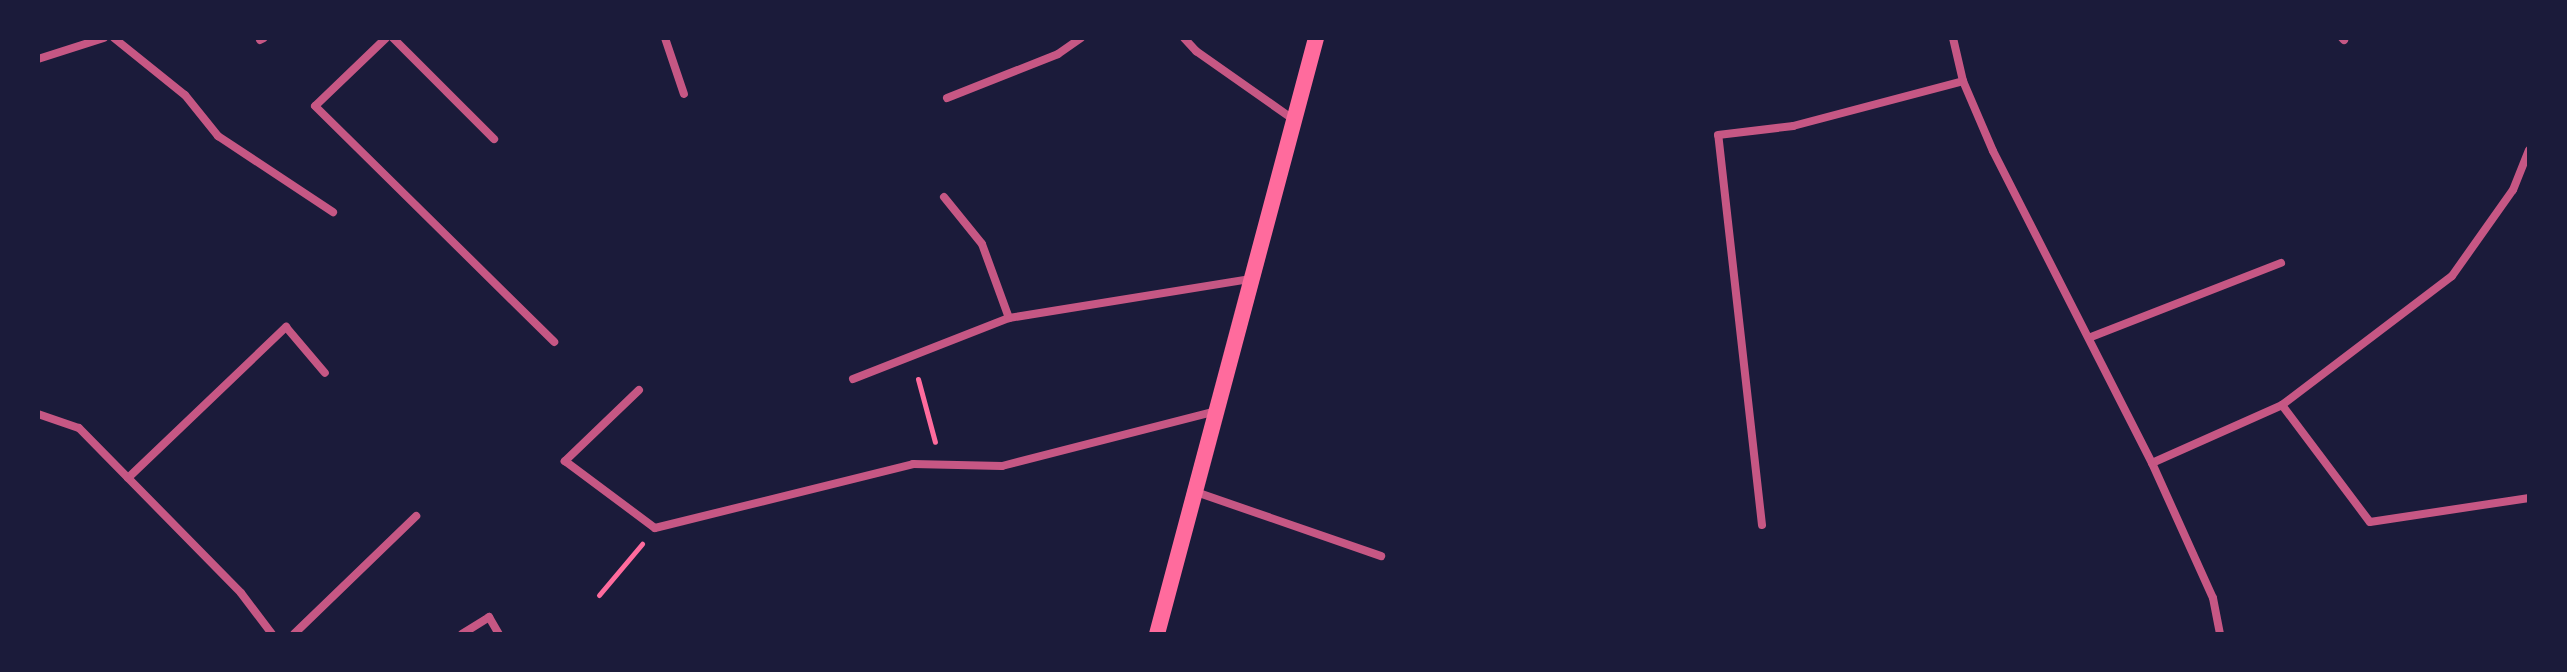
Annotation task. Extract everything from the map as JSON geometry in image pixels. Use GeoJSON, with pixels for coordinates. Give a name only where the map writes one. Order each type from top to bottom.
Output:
{"type":"FeatureCollection","features":[{"type":"Feature","properties":{"kind":"main road"},"geometry":{"type":"LineString","coordinates":[[1157,634],[1316,38]]}},
{"type":"Feature","properties":{"kind":"street"},"geometry":{"type":"LineString","coordinates":[[38,59],[104,38]]}},
{"type":"Feature","properties":{"kind":"street"},"geometry":{"type":"LineString","coordinates":[[114,38],[185,95],[218,136],[333,212]]}},
{"type":"Feature","properties":{"kind":"street"},"geometry":{"type":"LineString","coordinates":[[386,38],[315,106],[554,342]]}},
{"type":"Feature","properties":{"kind":"street"},"geometry":{"type":"LineString","coordinates":[[393,38],[494,139]]}},
{"type":"Feature","properties":{"kind":"street"},"geometry":{"type":"LineString","coordinates":[[665,38],[684,94]]}},
{"type":"Feature","properties":{"kind":"street"},"geometry":{"type":"LineString","coordinates":[[947,98],[1058,54],[1081,38]]}},
{"type":"Feature","properties":{"kind":"street"},"geometry":{"type":"LineString","coordinates":[[1184,38],[1294,120]]}},
{"type":"Feature","properties":{"kind":"street"},"geometry":{"type":"LineString","coordinates":[[1953,38],[1963,81],[1993,151],[2091,337],[2152,463],[2213,598],[2220,634]]}},
{"type":"Feature","properties":{"kind":"street"},"geometry":{"type":"LineString","coordinates":[[1762,525],[1718,135],[1793,126],[1963,81]]}},
{"type":"Feature","properties":{"kind":"street"},"geometry":{"type":"LineString","coordinates":[[2152,463],[2282,405],[2452,276],[2513,190],[2529,150]]}},
{"type":"Feature","properties":{"kind":"street"},"geometry":{"type":"LineString","coordinates":[[944,197],[982,244],[1009,318]]}},
{"type":"Feature","properties":{"kind":"street"},"geometry":{"type":"LineString","coordinates":[[2091,337],[2281,263]]}},
{"type":"Feature","properties":{"kind":"street"},"geometry":{"type":"LineString","coordinates":[[853,379],[1009,318],[1252,279]]}},
{"type":"Feature","properties":{"kind":"street"},"geometry":{"type":"LineString","coordinates":[[128,478],[286,327],[325,373]]}},
{"type":"Feature","properties":{"kind":"street"},"geometry":{"type":"LineString","coordinates":[[639,390],[565,461],[655,528],[913,464],[1002,466],[1217,411]]}},
{"type":"Feature","properties":{"kind":"street"},"geometry":{"type":"LineString","coordinates":[[2282,405],[2370,522],[2528,495]]}},
{"type":"Feature","properties":{"kind":"street"},"geometry":{"type":"LineString","coordinates":[[38,414],[79,428],[241,593],[272,634]]}},
{"type":"Feature","properties":{"kind":"street"},"geometry":{"type":"LineString","coordinates":[[1195,492],[1381,556]]}},
{"type":"Feature","properties":{"kind":"street"},"geometry":{"type":"LineString","coordinates":[[294,634],[416,516]]}},
{"type":"Feature","properties":{"kind":"street"},"geometry":{"type":"LineString","coordinates":[[462,634],[489,617],[499,634]]}},
{"type":"Feature","properties":{"kind":"path"},"geometry":{"type":"LineString","coordinates":[[913,358],[941,465]]}},
{"type":"Feature","properties":{"kind":"path"},"geometry":{"type":"LineString","coordinates":[[599,595],[655,528]]}}]}
